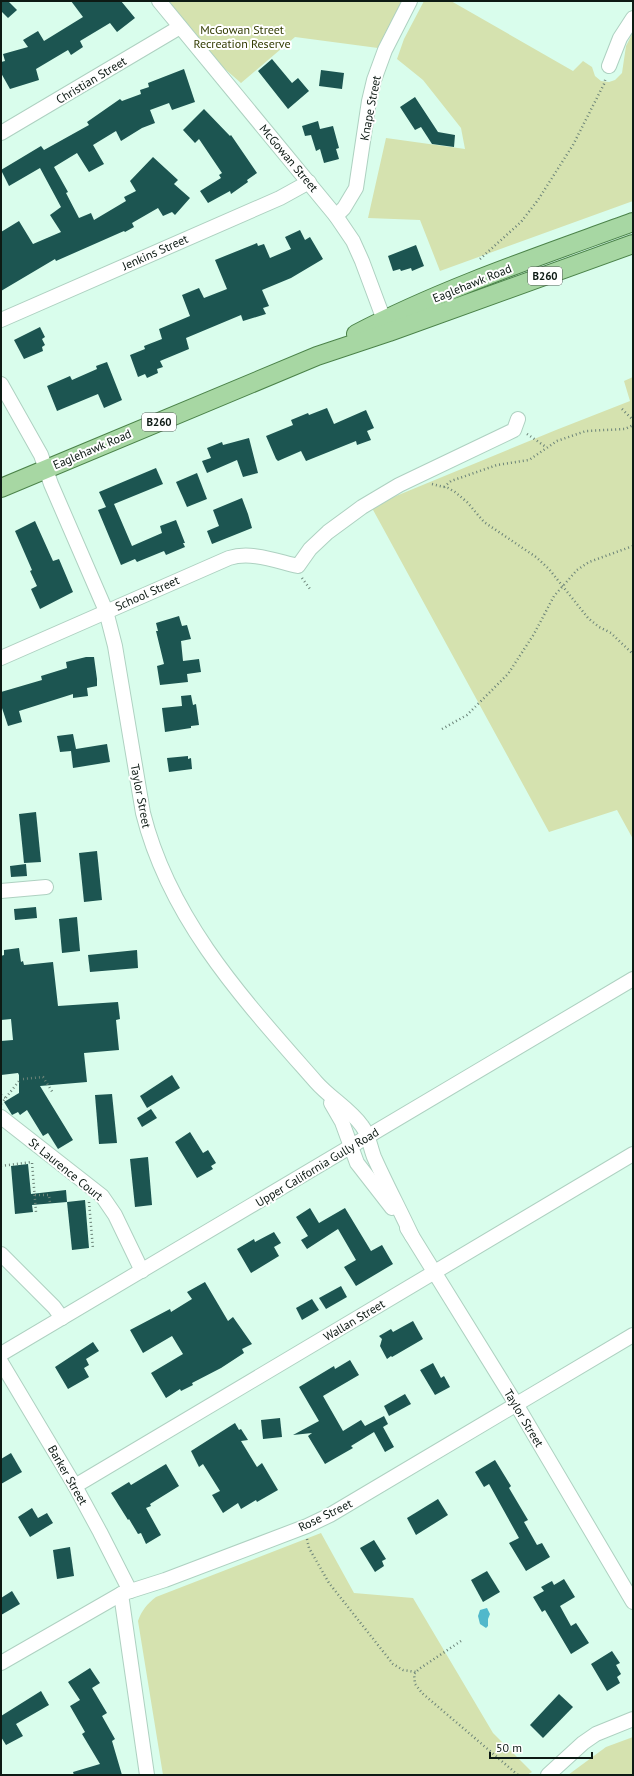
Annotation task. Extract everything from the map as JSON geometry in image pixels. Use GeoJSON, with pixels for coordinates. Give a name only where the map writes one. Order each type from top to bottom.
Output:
{"type":"FeatureCollection","features":[{"type":"Feature","properties":{"kind":"main road","name":"Eaglehawk Road"},"geometry":{"type":"LineString","coordinates":[[1,488],[317,356],[386,326],[491,275],[633,222]]}},
{"type":"Feature","properties":{"kind":"main road","name":"Eaglehawk Road"},"geometry":{"type":"LineString","coordinates":[[386,326],[633,244]]}},
{"type":"Feature","properties":{"kind":"street","name":"McGowan Street"},"geometry":{"type":"LineString","coordinates":[[159,1],[336,216],[353,241],[386,326]]}},
{"type":"Feature","properties":{"kind":"street","name":"Knape Street"},"geometry":{"type":"LineString","coordinates":[[336,216],[344,208],[356,188],[368,108],[374,80],[385,50],[410,1]]}},
{"type":"Feature","properties":{"kind":"street"},"geometry":{"type":"LineString","coordinates":[[609,66],[620,38],[633,18]]}},
{"type":"Feature","properties":{"kind":"street","name":"Christian Street"},"geometry":{"type":"LineString","coordinates":[[1,134],[180,27]]}},
{"type":"Feature","properties":{"kind":"street","name":"Jenkins Street"},"geometry":{"type":"LineString","coordinates":[[1,320],[280,198],[309,182]]}},
{"type":"Feature","properties":{"kind":"street","name":"Taylor Street"},"geometry":{"type":"LineString","coordinates":[[1,384],[41,454],[51,484],[106,611],[115,646],[143,813],[150,840],[175,898],[210,955],[250,1005],[318,1084],[361,1125],[368,1137],[380,1170],[412,1236]]}},
{"type":"Feature","properties":{"kind":"street","name":"School Street"},"geometry":{"type":"LineString","coordinates":[[1,658],[206,567],[235,556],[262,557],[298,566],[301,559],[323,536],[362,507],[399,485],[516,425]]}},
{"type":"Feature","properties":{"kind":"street"},"geometry":{"type":"LineString","coordinates":[[1,891],[46,887]]}},
{"type":"Feature","properties":{"kind":"street","name":"Upper California Gully Road"},"geometry":{"type":"LineString","coordinates":[[1,1354],[633,979]]}},
{"type":"Feature","properties":{"kind":"street","name":"Taylor Street"},"geometry":{"type":"LineString","coordinates":[[318,1084],[340,1116],[358,1163],[412,1236],[435,1272],[516,1404],[633,1602]]}},
{"type":"Feature","properties":{"kind":"street","name":"St Laurence Court"},"geometry":{"type":"LineString","coordinates":[[1,1117],[102,1196],[108,1204],[142,1271]]}},
{"type":"Feature","properties":{"kind":"street","name":"Wallan Street"},"geometry":{"type":"LineString","coordinates":[[75,1486],[633,1154]]}},
{"type":"Feature","properties":{"kind":"street"},"geometry":{"type":"LineString","coordinates":[[1,1254],[54,1307],[62,1318]]}},
{"type":"Feature","properties":{"kind":"street","name":"Rose Street"},"geometry":{"type":"LineString","coordinates":[[2,1662],[125,1592],[165,1580],[306,1526],[336,1512],[633,1335]]}},
{"type":"Feature","properties":{"kind":"street","name":"Barker Street"},"geometry":{"type":"LineString","coordinates":[[1,1362],[75,1486],[100,1532],[125,1592],[147,1775]]}},
{"type":"Feature","properties":{"kind":"street"},"geometry":{"type":"LineString","coordinates":[[548,1775],[583,1743],[596,1734],[633,1719]]}},
{"type":"Feature","properties":{"kind":"path"},"geometry":{"type":"LineString","coordinates":[[480,259],[521,222],[538,200],[573,145],[604,84],[609,66]]}},
{"type":"Feature","properties":{"kind":"path"},"geometry":{"type":"LineString","coordinates":[[622,409],[633,420]]}},
{"type":"Feature","properties":{"kind":"path"},"geometry":{"type":"LineString","coordinates":[[516,425],[546,447]]}},
{"type":"Feature","properties":{"kind":"path"},"geometry":{"type":"LineString","coordinates":[[444,487],[450,481],[496,465],[529,460],[546,447],[557,441],[586,431],[625,429],[633,425]]}},
{"type":"Feature","properties":{"kind":"path"},"geometry":{"type":"LineString","coordinates":[[431,484],[444,487],[461,496],[484,522],[536,557],[549,569],[588,618],[599,627],[611,633],[633,654]]}},
{"type":"Feature","properties":{"kind":"path"},"geometry":{"type":"LineString","coordinates":[[442,729],[467,715],[508,674],[530,640],[543,614],[562,586],[578,570],[589,562],[633,546]]}},
{"type":"Feature","properties":{"kind":"path"},"geometry":{"type":"LineString","coordinates":[[23,1079],[42,1077],[52,1093]]}},
{"type":"Feature","properties":{"kind":"path"},"geometry":{"type":"LineString","coordinates":[[1,1105],[19,1081]]}},
{"type":"Feature","properties":{"kind":"path"},"geometry":{"type":"LineString","coordinates":[[1,1095],[6,1098]]}},
{"type":"Feature","properties":{"kind":"path"},"geometry":{"type":"LineString","coordinates":[[31,1156],[36,1212]]}},
{"type":"Feature","properties":{"kind":"path"},"geometry":{"type":"LineString","coordinates":[[1,1166],[32,1163]]}},
{"type":"Feature","properties":{"kind":"path"},"geometry":{"type":"LineString","coordinates":[[92,1187],[88,1194],[93,1249]]}},
{"type":"Feature","properties":{"kind":"path"},"geometry":{"type":"LineString","coordinates":[[35,1195],[49,1195],[50,1203]]}},
{"type":"Feature","properties":{"kind":"path"},"geometry":{"type":"LineString","coordinates":[[306,1526],[309,1548],[329,1582],[393,1664],[402,1670],[416,1672]]}},
{"type":"Feature","properties":{"kind":"path"},"geometry":{"type":"LineString","coordinates":[[461,1642],[416,1672],[414,1674],[415,1684],[422,1692],[518,1775]]}},
{"type":"Feature","properties":{"kind":"green space","name":"McGowan Street Recreation Reserve"},"geometry":{"type":"Polygon","coordinates":[[[167,1],[403,1],[378,48],[295,37],[241,83],[218,63],[167,1]]]}},
{"type":"Feature","properties":{"kind":"green space"},"geometry":{"type":"Polygon","coordinates":[[[424,1],[451,1],[573,71],[583,61],[592,67],[595,76],[601,81],[609,82],[615,80],[622,73],[626,46],[633,32],[633,201],[440,271],[420,220],[368,218],[386,138],[465,149],[461,128],[423,80],[397,59],[404,39],[424,1]]]}},
{"type":"Feature","properties":{"kind":"green space"},"geometry":{"type":"Polygon","coordinates":[[[633,377],[633,839],[617,810],[549,832],[372,508],[379,503],[630,401],[624,381],[633,377]]]}},
{"type":"Feature","properties":{"kind":"green space"},"geometry":{"type":"Polygon","coordinates":[[[321,1533],[354,1593],[413,1598],[493,1733],[532,1772],[527,1775],[163,1775],[138,1621],[143,1610],[156,1597],[321,1533]]]}},
{"type":"Feature","properties":{"kind":"green space"},"geometry":{"type":"Polygon","coordinates":[[[633,1737],[633,1775],[568,1775],[606,1747],[633,1737]]]}},
{"type":"Feature","properties":{"kind":"water"},"geometry":{"type":"Polygon","coordinates":[[[487,1608],[490,1614],[488,1626],[486,1628],[480,1624],[478,1616],[480,1610],[487,1608]]]}},
{"type":"Feature","properties":{"kind":"building"},"geometry":{"type":"Polygon","coordinates":[[[1,1],[8,1],[17,10],[8,18],[1,11],[1,1]]]}},
{"type":"Feature","properties":{"kind":"building"},"geometry":{"type":"Polygon","coordinates":[[[71,1],[121,1],[135,18],[117,32],[110,23],[80,41],[83,47],[71,55],[68,50],[36,69],[39,80],[10,89],[1,73],[1,62],[5,61],[3,54],[28,47],[23,40],[38,31],[44,41],[83,17],[71,1]]]}},
{"type":"Feature","properties":{"kind":"building"},"geometry":{"type":"Polygon","coordinates":[[[272,59],[292,83],[298,78],[309,91],[288,109],[258,71],[272,59]]]}},
{"type":"Feature","properties":{"kind":"building"},"geometry":{"type":"Polygon","coordinates":[[[184,69],[195,102],[172,110],[169,103],[150,110],[155,123],[142,128],[121,141],[116,131],[93,145],[104,164],[89,172],[77,153],[54,167],[68,192],[66,193],[79,218],[91,213],[94,220],[126,201],[124,197],[136,191],[130,181],[153,157],[178,180],[174,184],[190,198],[175,215],[172,212],[163,216],[158,208],[132,223],[134,227],[125,232],[124,231],[56,261],[55,259],[1,291],[1,232],[19,221],[33,244],[61,232],[50,215],[61,207],[40,168],[9,186],[1,170],[41,146],[44,150],[89,125],[87,122],[120,99],[122,101],[141,94],[140,90],[149,87],[148,83],[184,69]]]}},
{"type":"Feature","properties":{"kind":"building"},"geometry":{"type":"Polygon","coordinates":[[[321,70],[344,73],[342,89],[319,86],[321,70]]]}},
{"type":"Feature","properties":{"kind":"building"},"geometry":{"type":"Polygon","coordinates":[[[415,97],[438,132],[455,135],[454,147],[432,144],[421,127],[415,130],[400,107],[415,97]]]}},
{"type":"Feature","properties":{"kind":"building"},"geometry":{"type":"Polygon","coordinates":[[[204,109],[230,136],[231,135],[257,173],[247,180],[248,182],[231,194],[230,191],[208,203],[200,191],[221,178],[219,175],[222,173],[199,139],[195,143],[183,130],[204,109]]]}},
{"type":"Feature","properties":{"kind":"building"},"geometry":{"type":"Polygon","coordinates":[[[318,121],[320,129],[333,126],[339,148],[336,149],[339,159],[324,163],[320,149],[316,151],[311,135],[305,136],[302,126],[318,121]]]}},
{"type":"Feature","properties":{"kind":"building"},"geometry":{"type":"Polygon","coordinates":[[[300,230],[305,240],[310,237],[323,259],[291,278],[262,290],[269,306],[263,308],[266,314],[243,321],[241,315],[186,338],[189,349],[160,361],[163,367],[157,369],[158,373],[147,378],[145,374],[138,377],[130,355],[145,349],[144,346],[162,339],[159,329],[190,316],[182,295],[199,288],[204,298],[227,289],[215,260],[257,243],[258,246],[264,244],[270,258],[291,249],[285,237],[300,230]]]}},
{"type":"Feature","properties":{"kind":"building"},"geometry":{"type":"Polygon","coordinates":[[[416,245],[424,266],[412,271],[411,268],[401,271],[400,269],[393,271],[388,256],[416,245]]]}},
{"type":"Feature","properties":{"kind":"building"},"geometry":{"type":"Polygon","coordinates":[[[40,327],[45,337],[42,339],[45,345],[42,347],[43,351],[24,359],[14,340],[40,327]]]}},
{"type":"Feature","properties":{"kind":"building"},"geometry":{"type":"Polygon","coordinates":[[[107,362],[122,400],[104,408],[98,394],[57,411],[47,386],[70,376],[72,380],[97,369],[96,366],[107,362]]]}},
{"type":"Feature","properties":{"kind":"building"},"geometry":{"type":"Polygon","coordinates":[[[327,408],[334,424],[366,410],[374,428],[367,431],[371,440],[357,445],[356,441],[306,461],[301,451],[278,461],[266,436],[293,425],[291,420],[308,413],[309,415],[327,408]]]}},
{"type":"Feature","properties":{"kind":"building"},"geometry":{"type":"Polygon","coordinates":[[[249,438],[258,473],[243,477],[237,460],[207,473],[202,461],[211,458],[207,448],[222,442],[223,445],[249,438]]]}},
{"type":"Feature","properties":{"kind":"building"},"geometry":{"type":"Polygon","coordinates":[[[156,468],[163,484],[114,504],[132,546],[162,533],[160,526],[176,520],[185,543],[183,543],[185,547],[166,555],[164,551],[137,562],[135,559],[121,565],[98,510],[106,507],[99,492],[156,468]]]}},
{"type":"Feature","properties":{"kind":"building"},"geometry":{"type":"Polygon","coordinates":[[[197,473],[207,499],[187,507],[176,482],[197,473]]]}},
{"type":"Feature","properties":{"kind":"building"},"geometry":{"type":"Polygon","coordinates":[[[242,498],[252,528],[212,544],[207,531],[219,526],[213,510],[242,498]]]}},
{"type":"Feature","properties":{"kind":"building"},"geometry":{"type":"Polygon","coordinates":[[[35,521],[53,561],[59,559],[73,592],[40,609],[31,589],[37,586],[30,571],[32,570],[15,531],[35,521]]]}},
{"type":"Feature","properties":{"kind":"building"},"geometry":{"type":"Polygon","coordinates":[[[179,616],[182,626],[187,625],[191,639],[181,641],[183,661],[199,659],[201,672],[187,674],[188,682],[160,685],[157,666],[164,664],[156,631],[158,631],[156,623],[179,616]]]}},
{"type":"Feature","properties":{"kind":"building"},"geometry":{"type":"Polygon","coordinates":[[[86,657],[94,657],[97,679],[97,686],[87,688],[88,696],[73,698],[73,694],[19,711],[22,722],[8,726],[1,705],[1,692],[42,680],[41,676],[67,668],[66,662],[86,657]]]}},
{"type":"Feature","properties":{"kind":"building"},"geometry":{"type":"Polygon","coordinates":[[[191,695],[193,705],[196,704],[199,725],[191,726],[191,728],[165,732],[162,708],[182,706],[181,696],[191,695]]]}},
{"type":"Feature","properties":{"kind":"building"},"geometry":{"type":"Polygon","coordinates":[[[73,734],[76,749],[107,744],[110,762],[73,768],[71,751],[60,752],[57,736],[73,734]]]}},
{"type":"Feature","properties":{"kind":"building"},"geometry":{"type":"Polygon","coordinates":[[[188,756],[188,759],[191,758],[192,769],[169,772],[167,758],[188,756]]]}},
{"type":"Feature","properties":{"kind":"building"},"geometry":{"type":"Polygon","coordinates":[[[36,812],[41,862],[24,863],[19,814],[36,812]]]}},
{"type":"Feature","properties":{"kind":"building"},"geometry":{"type":"Polygon","coordinates":[[[97,851],[102,900],[84,902],[79,853],[97,851]]]}},
{"type":"Feature","properties":{"kind":"building"},"geometry":{"type":"Polygon","coordinates":[[[26,864],[27,876],[11,877],[10,866],[26,864]]]}},
{"type":"Feature","properties":{"kind":"building"},"geometry":{"type":"Polygon","coordinates":[[[36,907],[37,918],[15,920],[14,909],[36,907]]]}},
{"type":"Feature","properties":{"kind":"building"},"geometry":{"type":"Polygon","coordinates":[[[77,917],[80,951],[62,953],[59,919],[77,917]]]}},
{"type":"Feature","properties":{"kind":"building"},"geometry":{"type":"Polygon","coordinates":[[[19,948],[21,962],[23,961],[24,965],[53,962],[58,1006],[118,1002],[120,1019],[116,1020],[119,1050],[84,1053],[87,1082],[40,1086],[73,1140],[58,1149],[48,1133],[43,1136],[27,1110],[20,1115],[18,1112],[12,1115],[4,1102],[19,1093],[19,1075],[18,1073],[1,1075],[1,1041],[13,1040],[11,1019],[1,1020],[1,956],[4,955],[4,950],[19,948]]]}},
{"type":"Feature","properties":{"kind":"building"},"geometry":{"type":"Polygon","coordinates":[[[137,950],[138,968],[90,972],[88,955],[137,950]]]}},
{"type":"Feature","properties":{"kind":"building"},"geometry":{"type":"Polygon","coordinates":[[[172,1075],[180,1088],[147,1108],[140,1096],[172,1075]]]}},
{"type":"Feature","properties":{"kind":"building"},"geometry":{"type":"Polygon","coordinates":[[[112,1094],[117,1143],[99,1144],[95,1095],[112,1094]]]}},
{"type":"Feature","properties":{"kind":"building"},"geometry":{"type":"Polygon","coordinates":[[[151,1109],[157,1118],[142,1127],[137,1118],[151,1109]]]}},
{"type":"Feature","properties":{"kind":"building"},"geometry":{"type":"Polygon","coordinates":[[[190,1132],[203,1153],[208,1150],[216,1163],[211,1166],[213,1169],[197,1178],[175,1142],[190,1132]]]}},
{"type":"Feature","properties":{"kind":"building"},"geometry":{"type":"Polygon","coordinates":[[[148,1157],[152,1205],[135,1207],[130,1159],[148,1157]]]}},
{"type":"Feature","properties":{"kind":"building"},"geometry":{"type":"Polygon","coordinates":[[[28,1164],[31,1194],[66,1190],[67,1202],[32,1205],[33,1212],[15,1214],[11,1166],[28,1164]]]}},
{"type":"Feature","properties":{"kind":"building"},"geometry":{"type":"Polygon","coordinates":[[[85,1200],[89,1248],[72,1250],[67,1202],[85,1200]]]}},
{"type":"Feature","properties":{"kind":"building"},"geometry":{"type":"Polygon","coordinates":[[[310,1208],[319,1223],[345,1208],[371,1251],[382,1245],[393,1264],[356,1286],[344,1267],[356,1260],[338,1229],[307,1249],[301,1240],[308,1236],[296,1217],[310,1208]]]}},
{"type":"Feature","properties":{"kind":"building"},"geometry":{"type":"Polygon","coordinates":[[[274,1232],[281,1243],[274,1247],[279,1256],[251,1273],[237,1249],[254,1239],[255,1242],[274,1232]]]}},
{"type":"Feature","properties":{"kind":"building"},"geometry":{"type":"Polygon","coordinates":[[[205,1282],[228,1321],[233,1317],[252,1344],[242,1349],[244,1353],[221,1368],[192,1383],[193,1385],[181,1391],[180,1389],[166,1398],[151,1373],[183,1354],[172,1336],[143,1353],[130,1330],[170,1309],[171,1312],[192,1299],[187,1292],[205,1282]]]}},
{"type":"Feature","properties":{"kind":"building"},"geometry":{"type":"Polygon","coordinates":[[[341,1286],[347,1297],[326,1309],[319,1298],[341,1286]]]}},
{"type":"Feature","properties":{"kind":"building"},"geometry":{"type":"Polygon","coordinates":[[[312,1299],[319,1310],[302,1320],[296,1308],[312,1299]]]}},
{"type":"Feature","properties":{"kind":"building"},"geometry":{"type":"Polygon","coordinates":[[[413,1321],[423,1339],[387,1359],[380,1346],[382,1339],[379,1336],[391,1329],[393,1332],[413,1321]]]}},
{"type":"Feature","properties":{"kind":"building"},"geometry":{"type":"Polygon","coordinates":[[[93,1342],[99,1351],[86,1359],[89,1365],[84,1368],[89,1377],[68,1389],[55,1367],[93,1342]]]}},
{"type":"Feature","properties":{"kind":"building"},"geometry":{"type":"Polygon","coordinates":[[[350,1360],[359,1375],[323,1396],[343,1431],[361,1420],[365,1426],[384,1416],[388,1424],[383,1427],[394,1447],[385,1452],[374,1432],[351,1446],[353,1448],[325,1464],[308,1436],[312,1433],[293,1435],[319,1421],[299,1387],[334,1366],[335,1369],[350,1360]]]}},
{"type":"Feature","properties":{"kind":"building"},"geometry":{"type":"Polygon","coordinates":[[[433,1363],[441,1378],[444,1376],[450,1387],[435,1395],[420,1370],[433,1363]]]}},
{"type":"Feature","properties":{"kind":"building"},"geometry":{"type":"Polygon","coordinates":[[[405,1394],[411,1404],[389,1416],[384,1406],[405,1394]]]}},
{"type":"Feature","properties":{"kind":"building"},"geometry":{"type":"Polygon","coordinates":[[[280,1418],[282,1437],[263,1439],[261,1420],[280,1418]]]}},
{"type":"Feature","properties":{"kind":"building"},"geometry":{"type":"Polygon","coordinates":[[[235,1423],[248,1440],[241,1441],[257,1467],[262,1463],[278,1490],[241,1509],[238,1503],[223,1513],[212,1495],[220,1491],[203,1464],[199,1467],[191,1451],[235,1423]]]}},
{"type":"Feature","properties":{"kind":"building"},"geometry":{"type":"Polygon","coordinates":[[[11,1453],[22,1472],[1,1484],[1,1459],[11,1453]]]}},
{"type":"Feature","properties":{"kind":"building"},"geometry":{"type":"Polygon","coordinates":[[[495,1460],[511,1486],[509,1488],[528,1520],[524,1522],[537,1545],[542,1543],[550,1557],[526,1571],[509,1543],[519,1538],[489,1484],[484,1487],[475,1472],[495,1460]]]}},
{"type":"Feature","properties":{"kind":"building"},"geometry":{"type":"Polygon","coordinates":[[[166,1464],[179,1486],[146,1508],[161,1535],[146,1544],[141,1533],[138,1534],[111,1493],[129,1482],[131,1485],[166,1464]]]}},
{"type":"Feature","properties":{"kind":"building"},"geometry":{"type":"Polygon","coordinates":[[[438,1499],[448,1515],[416,1535],[407,1518],[438,1499]]]}},
{"type":"Feature","properties":{"kind":"building"},"geometry":{"type":"Polygon","coordinates":[[[32,1508],[38,1518],[47,1513],[53,1523],[30,1537],[18,1517],[32,1508]]]}},
{"type":"Feature","properties":{"kind":"building"},"geometry":{"type":"Polygon","coordinates":[[[374,1540],[386,1559],[382,1561],[384,1566],[375,1572],[360,1548],[374,1540]]]}},
{"type":"Feature","properties":{"kind":"building"},"geometry":{"type":"Polygon","coordinates":[[[70,1547],[74,1576],[57,1579],[53,1550],[70,1547]]]}},
{"type":"Feature","properties":{"kind":"building"},"geometry":{"type":"Polygon","coordinates":[[[487,1571],[500,1592],[483,1602],[471,1580],[487,1571]]]}},
{"type":"Feature","properties":{"kind":"building"},"geometry":{"type":"Polygon","coordinates":[[[564,1579],[575,1597],[560,1606],[571,1626],[576,1623],[589,1643],[571,1654],[545,1610],[542,1612],[533,1597],[544,1591],[541,1587],[552,1581],[554,1585],[564,1579]]]}},
{"type":"Feature","properties":{"kind":"building"},"geometry":{"type":"Polygon","coordinates":[[[12,1591],[20,1604],[1,1615],[1,1598],[12,1591]]]}},
{"type":"Feature","properties":{"kind":"building"},"geometry":{"type":"Polygon","coordinates":[[[612,1651],[620,1663],[616,1665],[621,1674],[617,1677],[620,1683],[607,1691],[591,1664],[612,1651]]]}},
{"type":"Feature","properties":{"kind":"building"},"geometry":{"type":"Polygon","coordinates":[[[90,1668],[100,1683],[92,1688],[107,1713],[102,1716],[115,1739],[112,1741],[122,1775],[74,1775],[73,1772],[100,1764],[82,1734],[85,1732],[70,1706],[80,1700],[68,1682],[90,1668]]]}},
{"type":"Feature","properties":{"kind":"building"},"geometry":{"type":"Polygon","coordinates":[[[41,1691],[49,1705],[16,1724],[23,1736],[6,1745],[1,1737],[1,1716],[41,1691]]]}},
{"type":"Feature","properties":{"kind":"building"},"geometry":{"type":"Polygon","coordinates":[[[559,1694],[573,1707],[543,1738],[530,1725],[559,1694]]]}}]}
